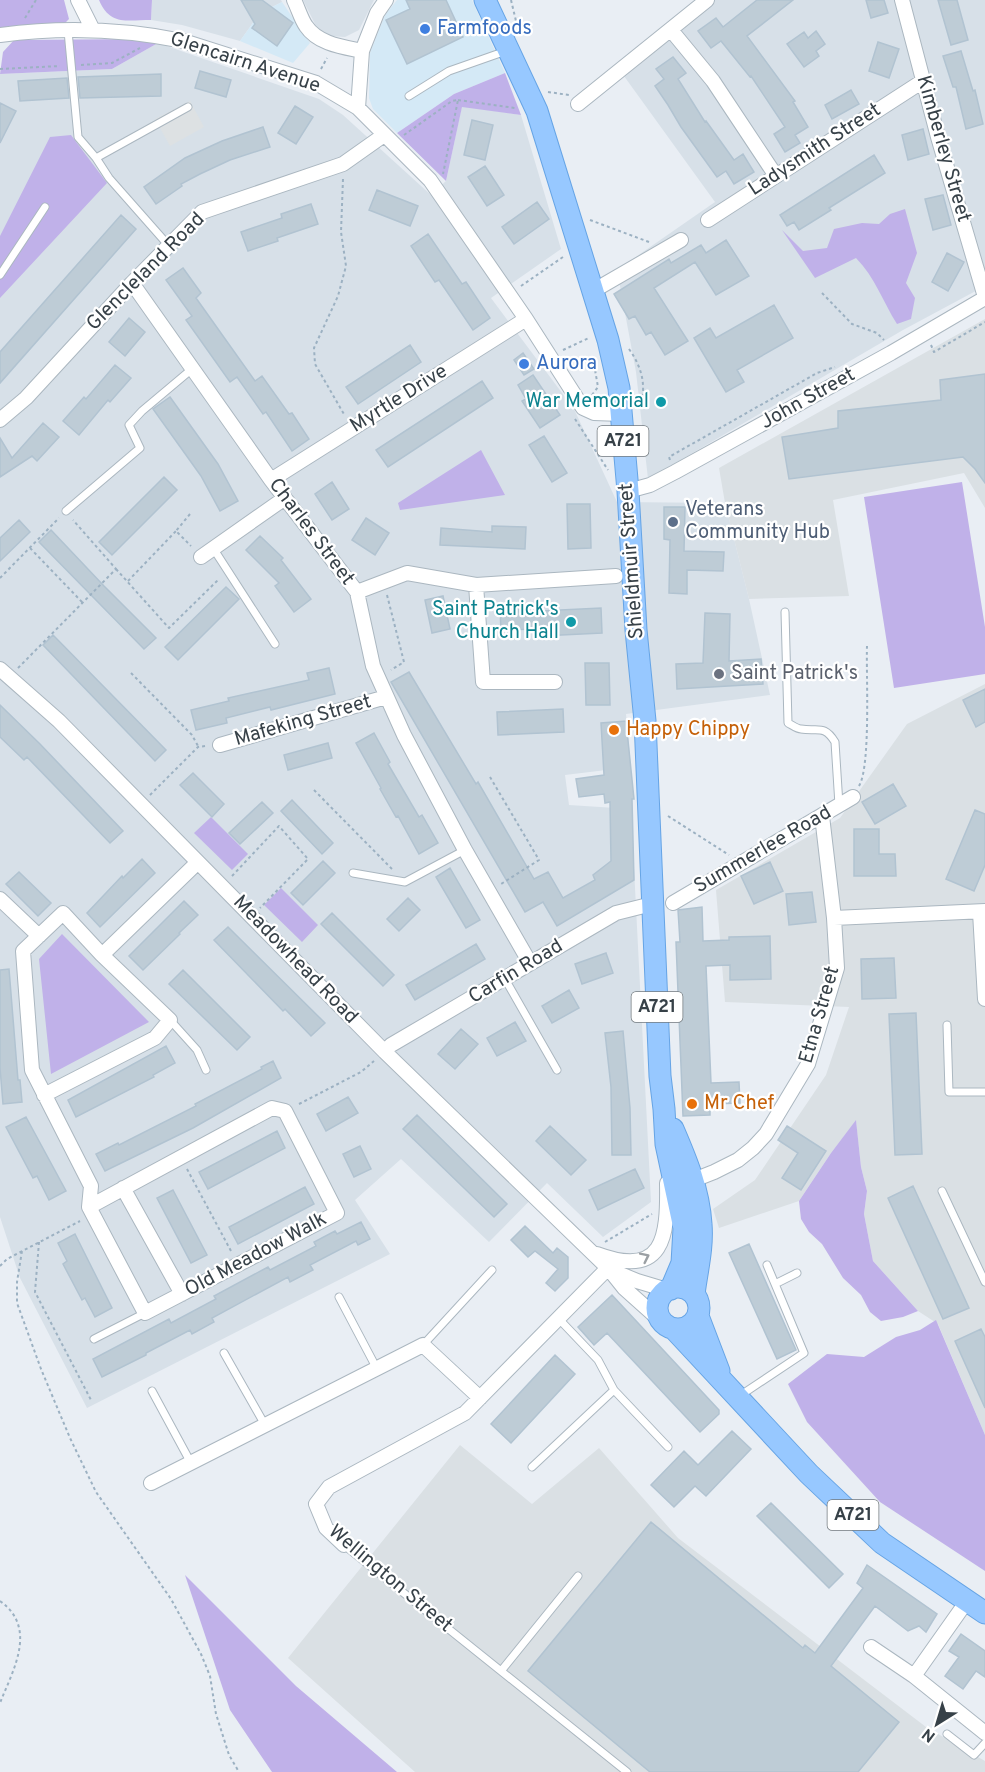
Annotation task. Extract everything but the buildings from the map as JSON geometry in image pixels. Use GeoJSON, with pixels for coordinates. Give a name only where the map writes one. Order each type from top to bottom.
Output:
{"type":"FeatureCollection","features":[{"type":"Feature","properties":{"kind":"main road","name":"Shieldmuir Street"},"geometry":{"type":"LineString","coordinates":[[485,0],[537,111],[608,340],[619,388],[628,490],[636,630],[645,720],[648,804],[662,904],[660,1076],[666,1144],[684,1183],[684,1247],[679,1271],[669,1289]]}},
{"type":"Feature","properties":{"kind":"main road","name":"Shieldmuir Street"},"geometry":{"type":"LineString","coordinates":[[664,1109],[684,1183],[701,1230],[694,1294]]}},
{"type":"Feature","properties":{"kind":"main road"},"geometry":{"type":"LineString","coordinates":[[669,1289],[681,1287],[694,1294]]}},
{"type":"Feature","properties":{"kind":"main road","name":"A721"},"geometry":{"type":"LineString","coordinates":[[669,1289],[658,1301],[657,1309],[668,1325],[723,1380],[809,1474],[882,1543],[985,1613]]}},
{"type":"Feature","properties":{"kind":"main road","name":"A721"},"geometry":{"type":"LineString","coordinates":[[694,1294],[699,1306],[698,1316],[723,1380]]}},
{"type":"Feature","properties":{"kind":"main road"},"geometry":{"type":"LineString","coordinates":[[668,1325],[687,1328],[698,1316]]}},
{"type":"Feature","properties":{"kind":"street"},"geometry":{"type":"LineString","coordinates":[[78,0],[93,30]]}},
{"type":"Feature","properties":{"kind":"street"},"geometry":{"type":"LineString","coordinates":[[294,0],[306,28],[319,38],[333,45],[362,51]]}},
{"type":"Feature","properties":{"kind":"street"},"geometry":{"type":"LineString","coordinates":[[358,108],[362,51],[377,13],[386,0]]}},
{"type":"Feature","properties":{"kind":"street"},"geometry":{"type":"LineString","coordinates":[[578,104],[707,0]]}},
{"type":"Feature","properties":{"kind":"street","name":"Kimberley Street"},"geometry":{"type":"LineString","coordinates":[[902,0],[985,298]]}},
{"type":"Feature","properties":{"kind":"street","name":"Glencairn Avenue"},"geometry":{"type":"LineString","coordinates":[[0,35],[93,30],[161,36],[316,83],[358,108],[430,180],[526,319],[583,408]]}},
{"type":"Feature","properties":{"kind":"street"},"geometry":{"type":"LineString","coordinates":[[671,30],[713,81],[776,176]]}},
{"type":"Feature","properties":{"kind":"street","name":"Ladysmith Street"},"geometry":{"type":"LineString","coordinates":[[708,220],[923,81]]}},
{"type":"Feature","properties":{"kind":"street","name":"Glencleland Road"},"geometry":{"type":"LineString","coordinates":[[0,420],[26,398],[132,283],[202,212],[343,164],[388,139]]}},
{"type":"Feature","properties":{"kind":"street"},"geometry":{"type":"LineString","coordinates":[[593,291],[681,240]]}},
{"type":"Feature","properties":{"kind":"street","name":"Charles Street"},"geometry":{"type":"LineString","coordinates":[[132,283],[271,480],[357,592],[373,666],[404,735],[465,850],[530,963]]}},
{"type":"Feature","properties":{"kind":"street","name":"John Street"},"geometry":{"type":"LineString","coordinates":[[628,490],[650,485],[675,472],[985,298]]}},
{"type":"Feature","properties":{"kind":"street","name":"Myrtle Drive"},"geometry":{"type":"LineString","coordinates":[[271,480],[526,319]]}},
{"type":"Feature","properties":{"kind":"street"},"geometry":{"type":"LineString","coordinates":[[583,408],[594,413],[621,414]]}},
{"type":"Feature","properties":{"kind":"street"},"geometry":{"type":"LineString","coordinates":[[201,557],[285,498]]}},
{"type":"Feature","properties":{"kind":"street"},"geometry":{"type":"LineString","coordinates":[[357,592],[407,573],[476,585],[616,576]]}},
{"type":"Feature","properties":{"kind":"street"},"geometry":{"type":"LineString","coordinates":[[476,585],[483,682],[555,682]]}},
{"type":"Feature","properties":{"kind":"street","name":"Meadowhead Road"},"geometry":{"type":"LineString","coordinates":[[5,673],[59,721],[385,1052],[608,1268],[624,1288],[668,1325]]}},
{"type":"Feature","properties":{"kind":"street","name":"Mafeking Street"},"geometry":{"type":"LineString","coordinates":[[220,745],[387,697]]}},
{"type":"Feature","properties":{"kind":"street","name":"Summerlee Road"},"geometry":{"type":"LineString","coordinates":[[662,904],[742,862],[853,797]]}},
{"type":"Feature","properties":{"kind":"street","name":"Etna Street"},"geometry":{"type":"LineString","coordinates":[[684,1183],[738,1160],[753,1148],[766,1134],[808,1064],[837,968],[834,918],[822,816]]}},
{"type":"Feature","properties":{"kind":"street"},"geometry":{"type":"LineString","coordinates":[[102,955],[198,862]]}},
{"type":"Feature","properties":{"kind":"street"},"geometry":{"type":"LineString","coordinates":[[0,899],[39,936]]}},
{"type":"Feature","properties":{"kind":"street","name":"Carfin Road"},"geometry":{"type":"LineString","coordinates":[[385,1052],[392,1045],[616,913],[662,904]]}},
{"type":"Feature","properties":{"kind":"street"},"geometry":{"type":"LineString","coordinates":[[834,918],[982,912],[985,999]]}},
{"type":"Feature","properties":{"kind":"street"},"geometry":{"type":"LineString","coordinates":[[44,1095],[156,1038],[170,1020],[102,955],[63,913],[23,951],[32,1070],[44,1095],[91,1186],[91,1211],[145,1313]]}},
{"type":"Feature","properties":{"kind":"street"},"geometry":{"type":"LineString","coordinates":[[91,1211],[123,1188],[272,1108],[285,1111]]}},
{"type":"Feature","properties":{"kind":"street","name":"Old Meadow Walk"},"geometry":{"type":"LineString","coordinates":[[145,1313],[336,1213],[285,1111]]}},
{"type":"Feature","properties":{"kind":"street","name":"Meadowhead Road"},"geometry":{"type":"LineString","coordinates":[[590,1251],[617,1261],[638,1261],[655,1252],[662,1242],[668,1206],[666,1144]]}},
{"type":"Feature","properties":{"kind":"street"},"geometry":{"type":"LineString","coordinates":[[123,1188],[182,1294]]}},
{"type":"Feature","properties":{"kind":"street","name":"Meadowhead Road"},"geometry":{"type":"LineString","coordinates":[[608,1268],[630,1279],[669,1289]]}},
{"type":"Feature","properties":{"kind":"street","name":"Wellington Street"},"geometry":{"type":"LineString","coordinates":[[344,1545],[326,1528],[316,1504],[329,1487],[465,1413],[608,1268]]}},
{"type":"Feature","properties":{"kind":"street"},"geometry":{"type":"LineString","coordinates":[[151,1483],[423,1345],[480,1398]]}},
{"type":"Feature","properties":{"kind":"street"},"geometry":{"type":"LineString","coordinates":[[914,1676],[967,1601]]}},
{"type":"Feature","properties":{"kind":"street"},"geometry":{"type":"LineString","coordinates":[[871,1647],[914,1676],[985,1733]]}},
{"type":"Feature","properties":{"kind":"lane"},"geometry":{"type":"LineString","coordinates":[[68,31],[78,137],[109,178],[169,246]]}},
{"type":"Feature","properties":{"kind":"lane"},"geometry":{"type":"LineString","coordinates":[[409,96],[449,71],[508,50]]}},
{"type":"Feature","properties":{"kind":"lane"},"geometry":{"type":"LineString","coordinates":[[96,158],[188,106]]}},
{"type":"Feature","properties":{"kind":"lane"},"geometry":{"type":"LineString","coordinates":[[0,275],[45,207]]}},
{"type":"Feature","properties":{"kind":"lane"},"geometry":{"type":"LineString","coordinates":[[66,511],[140,448],[129,425],[142,411],[192,369]]}},
{"type":"Feature","properties":{"kind":"lane"},"geometry":{"type":"LineString","coordinates":[[213,548],[275,644]]}},
{"type":"Feature","properties":{"kind":"lane"},"geometry":{"type":"LineString","coordinates":[[785,612],[788,723],[801,729],[817,729],[830,734],[836,742],[839,805]]}},
{"type":"Feature","properties":{"kind":"lane"},"geometry":{"type":"LineString","coordinates":[[353,873],[405,882],[465,850]]}},
{"type":"Feature","properties":{"kind":"lane"},"geometry":{"type":"LineString","coordinates":[[504,979],[557,1070]]}},
{"type":"Feature","properties":{"kind":"lane"},"geometry":{"type":"LineString","coordinates":[[170,1020],[196,1050],[206,1070]]}},
{"type":"Feature","properties":{"kind":"lane"},"geometry":{"type":"LineString","coordinates":[[947,1025],[949,1092],[985,1092]]}},
{"type":"Feature","properties":{"kind":"lane"},"geometry":{"type":"LineString","coordinates":[[942,1191],[985,1282]]}},
{"type":"Feature","properties":{"kind":"lane"},"geometry":{"type":"LineString","coordinates":[[738,1397],[804,1353],[767,1265]]}},
{"type":"Feature","properties":{"kind":"lane"},"geometry":{"type":"LineString","coordinates":[[423,1345],[492,1270]]}},
{"type":"Feature","properties":{"kind":"lane"},"geometry":{"type":"LineString","coordinates":[[775,1284],[797,1273]]}},
{"type":"Feature","properties":{"kind":"lane"},"geometry":{"type":"LineString","coordinates":[[339,1297],[377,1369]]}},
{"type":"Feature","properties":{"kind":"lane"},"geometry":{"type":"LineString","coordinates":[[94,1339],[145,1313]]}},
{"type":"Feature","properties":{"kind":"lane"},"geometry":{"type":"LineString","coordinates":[[558,1318],[598,1360],[614,1390],[668,1447]]}},
{"type":"Feature","properties":{"kind":"lane"},"geometry":{"type":"LineString","coordinates":[[224,1353],[265,1425]]}},
{"type":"Feature","properties":{"kind":"lane"},"geometry":{"type":"LineString","coordinates":[[532,1467],[614,1390]]}},
{"type":"Feature","properties":{"kind":"lane"},"geometry":{"type":"LineString","coordinates":[[152,1391],[191,1463]]}},
{"type":"Feature","properties":{"kind":"lane","name":"Wellington Street"},"geometry":{"type":"LineString","coordinates":[[344,1545],[627,1772]]}},
{"type":"Feature","properties":{"kind":"lane"},"geometry":{"type":"LineString","coordinates":[[501,1671],[578,1576]]}},
{"type":"Feature","properties":{"kind":"lane"},"geometry":{"type":"LineString","coordinates":[[947,1734],[974,1755],[985,1743]]}},
{"type":"Feature","properties":{"kind":"path"},"geometry":{"type":"LineString","coordinates":[[16,33],[36,0]]}},
{"type":"Feature","properties":{"kind":"path"},"geometry":{"type":"LineString","coordinates":[[316,83],[333,45]]}},
{"type":"Feature","properties":{"kind":"path"},"geometry":{"type":"LineString","coordinates":[[438,191],[459,100]]}},
{"type":"Feature","properties":{"kind":"path"},"geometry":{"type":"LineString","coordinates":[[388,139],[452,101],[518,108]]}},
{"type":"Feature","properties":{"kind":"path"},"geometry":{"type":"LineString","coordinates":[[343,164],[341,232],[345,266],[339,296],[314,348],[315,364],[352,429]]}},
{"type":"Feature","properties":{"kind":"path"},"geometry":{"type":"LineString","coordinates":[[569,212],[665,249]]}},
{"type":"Feature","properties":{"kind":"path"},"geometry":{"type":"LineString","coordinates":[[509,295],[579,246]]}},
{"type":"Feature","properties":{"kind":"path"},"geometry":{"type":"LineString","coordinates":[[822,293],[852,324],[877,333],[891,352]]}},
{"type":"Feature","properties":{"kind":"path"},"geometry":{"type":"LineString","coordinates":[[925,333],[934,352],[985,322]]}},
{"type":"Feature","properties":{"kind":"path"},"geometry":{"type":"LineString","coordinates":[[549,357],[589,337],[591,347]]}},
{"type":"Feature","properties":{"kind":"path"},"geometry":{"type":"LineString","coordinates":[[593,357],[598,387],[575,419],[619,486],[628,490]]}},
{"type":"Feature","properties":{"kind":"path"},"geometry":{"type":"LineString","coordinates":[[0,578],[66,511],[169,628],[220,578]]}},
{"type":"Feature","properties":{"kind":"path"},"geometry":{"type":"LineString","coordinates":[[127,581],[190,514]]}},
{"type":"Feature","properties":{"kind":"path"},"geometry":{"type":"LineString","coordinates":[[176,531],[201,557]]}},
{"type":"Feature","properties":{"kind":"path"},"geometry":{"type":"LineString","coordinates":[[30,548],[82,602]]}},
{"type":"Feature","properties":{"kind":"path"},"geometry":{"type":"LineString","coordinates":[[5,673],[116,569]]}},
{"type":"Feature","properties":{"kind":"path"},"geometry":{"type":"LineString","coordinates":[[378,678],[404,662],[384,582]]}},
{"type":"Feature","properties":{"kind":"path"},"geometry":{"type":"LineString","coordinates":[[853,797],[863,779],[866,752],[867,646]]}},
{"type":"Feature","properties":{"kind":"path"},"geometry":{"type":"LineString","coordinates":[[131,674],[192,735],[198,747]]}},
{"type":"Feature","properties":{"kind":"path"},"geometry":{"type":"LineString","coordinates":[[141,804],[198,747],[220,745]]}},
{"type":"Feature","properties":{"kind":"path"},"geometry":{"type":"LineString","coordinates":[[489,892],[539,860],[490,777]]}},
{"type":"Feature","properties":{"kind":"path"},"geometry":{"type":"LineString","coordinates":[[314,790],[405,882]]}},
{"type":"Feature","properties":{"kind":"path"},"geometry":{"type":"LineString","coordinates":[[648,804],[742,862]]}},
{"type":"Feature","properties":{"kind":"path"},"geometry":{"type":"LineString","coordinates":[[222,886],[279,826],[308,859],[252,916]]}},
{"type":"Feature","properties":{"kind":"path"},"geometry":{"type":"LineString","coordinates":[[285,1111],[361,1072],[385,1052]]}},
{"type":"Feature","properties":{"kind":"path"},"geometry":{"type":"LineString","coordinates":[[181,1157],[238,1264]]}},
{"type":"Feature","properties":{"kind":"path"},"geometry":{"type":"LineString","coordinates":[[0,1266],[7,1259],[91,1211]]}},
{"type":"Feature","properties":{"kind":"path"},"geometry":{"type":"LineString","coordinates":[[590,1251],[657,1211]]}},
{"type":"Feature","properties":{"kind":"path"},"geometry":{"type":"LineString","coordinates":[[39,1242],[35,1292],[91,1400]]}},
{"type":"Feature","properties":{"kind":"path"},"geometry":{"type":"LineString","coordinates":[[22,1251],[17,1282],[17,1303],[65,1428],[96,1492],[171,1599],[201,1654],[210,1676],[216,1714],[229,1755],[239,1772]]}},
{"type":"Feature","properties":{"kind":"path"},"geometry":{"type":"LineString","coordinates":[[0,1601],[11,1609],[20,1631],[20,1653],[0,1703]]}},
{"type":"Feature","properties":{"kind":"shaded area"},"geometry":{"type":"Polygon","coordinates":[[[0,0],[64,0],[69,19],[62,26],[0,30],[0,0]]]}},
{"type":"Feature","properties":{"kind":"shaded area"},"geometry":{"type":"Polygon","coordinates":[[[99,0],[152,0],[151,20],[127,21],[114,18],[103,8],[99,0]]]}},
{"type":"Feature","properties":{"kind":"shaded area"},"geometry":{"type":"Polygon","coordinates":[[[152,0],[281,0],[282,2],[260,13],[240,41],[182,25],[151,20],[152,0]]]}},
{"type":"Feature","properties":{"kind":"shaded area"},"geometry":{"type":"Polygon","coordinates":[[[303,0],[374,0],[359,30],[345,37],[330,36],[318,30],[303,0]]]}},
{"type":"Feature","properties":{"kind":"shaded area"},"geometry":{"type":"Polygon","coordinates":[[[397,0],[472,0],[505,73],[454,94],[397,133],[373,109],[369,98],[370,53],[385,15],[397,0]]]}},
{"type":"Feature","properties":{"kind":"shaded area"},"geometry":{"type":"Polygon","coordinates":[[[695,0],[985,0],[985,286],[903,330],[648,479],[636,372],[617,270],[715,202],[616,65],[695,0]]]}},
{"type":"Feature","properties":{"kind":"shaded area"},"geometry":{"type":"Polygon","coordinates":[[[282,2],[310,43],[293,63],[240,41],[260,13],[282,2]]]}},
{"type":"Feature","properties":{"kind":"shaded area"},"geometry":{"type":"Polygon","coordinates":[[[143,39],[158,43],[112,69],[0,74],[3,52],[14,40],[143,39]]]}},
{"type":"Feature","properties":{"kind":"shaded area"},"geometry":{"type":"Polygon","coordinates":[[[158,43],[319,99],[343,115],[431,195],[446,181],[462,106],[521,115],[561,249],[491,298],[574,409],[617,502],[725,503],[770,695],[626,714],[631,767],[565,775],[569,805],[631,809],[651,1202],[603,1237],[547,1183],[489,1242],[401,1159],[355,1200],[390,1254],[87,1408],[20,1278],[0,1217],[0,74],[112,69],[158,43]]]}},
{"type":"Feature","properties":{"kind":"shaded area"},"geometry":{"type":"Polygon","coordinates":[[[505,73],[521,115],[462,107],[446,181],[397,133],[454,94],[505,73]]]}},
{"type":"Feature","properties":{"kind":"shaded area"},"geometry":{"type":"Polygon","coordinates":[[[190,101],[204,127],[170,146],[155,119],[190,101]]]}},
{"type":"Feature","properties":{"kind":"shaded area"},"geometry":{"type":"Polygon","coordinates":[[[71,135],[107,183],[0,298],[0,236],[50,137],[71,135]]]}},
{"type":"Feature","properties":{"kind":"shaded area"},"geometry":{"type":"Polygon","coordinates":[[[905,209],[917,253],[906,283],[915,298],[911,319],[897,324],[874,281],[856,258],[815,278],[782,230],[803,251],[827,248],[834,229],[862,223],[879,224],[890,214],[905,209]]]}},
{"type":"Feature","properties":{"kind":"shaded area"},"geometry":{"type":"Polygon","coordinates":[[[985,319],[985,508],[964,473],[833,500],[849,596],[749,599],[725,503],[719,468],[985,319]]]}},
{"type":"Feature","properties":{"kind":"shaded area"},"geometry":{"type":"Polygon","coordinates":[[[481,450],[505,495],[400,510],[398,503],[481,450]]]}},
{"type":"Feature","properties":{"kind":"shaded area"},"geometry":{"type":"Polygon","coordinates":[[[962,482],[985,627],[985,674],[894,688],[864,497],[962,482]]]}},
{"type":"Feature","properties":{"kind":"shaded area"},"geometry":{"type":"Polygon","coordinates":[[[985,684],[985,1435],[938,1324],[918,1311],[873,1261],[864,1214],[867,1191],[861,1167],[856,1121],[799,1201],[719,1228],[713,1209],[755,1180],[826,1075],[849,1007],[725,1002],[716,890],[840,818],[907,724],[985,684]]]}},
{"type":"Feature","properties":{"kind":"shaded area"},"geometry":{"type":"Polygon","coordinates":[[[211,817],[248,854],[232,870],[194,833],[211,817]]]}},
{"type":"Feature","properties":{"kind":"shaded area"},"geometry":{"type":"Polygon","coordinates":[[[281,888],[318,925],[302,942],[264,905],[281,888]]]}},
{"type":"Feature","properties":{"kind":"shaded area"},"geometry":{"type":"Polygon","coordinates":[[[62,934],[149,1022],[51,1074],[39,959],[62,934]]]}},
{"type":"Feature","properties":{"kind":"shaded area"},"geometry":{"type":"Polygon","coordinates":[[[856,1120],[861,1167],[867,1191],[864,1214],[873,1261],[918,1311],[903,1317],[881,1321],[870,1312],[861,1295],[843,1278],[822,1244],[809,1232],[801,1219],[799,1201],[856,1120]]]}},
{"type":"Feature","properties":{"kind":"shaded area"},"geometry":{"type":"Polygon","coordinates":[[[936,1320],[985,1435],[985,1571],[880,1502],[807,1422],[788,1384],[827,1354],[864,1357],[896,1337],[920,1330],[936,1320]]]}},
{"type":"Feature","properties":{"kind":"shaded area"},"geometry":{"type":"Polygon","coordinates":[[[460,1445],[532,1504],[599,1448],[678,1538],[926,1727],[985,1761],[985,1772],[415,1772],[288,1658],[460,1445]]]}},
{"type":"Feature","properties":{"kind":"shaded area"},"geometry":{"type":"Polygon","coordinates":[[[185,1575],[296,1686],[397,1772],[272,1772],[230,1710],[185,1575]]]}},
{"type":"Feature","properties":{"kind":"place","name":"Farmfoods"},"geometry":{"type":"Point","coordinates":[425,29]}},
{"type":"Feature","properties":{"kind":"place","name":"Aurora"},"geometry":{"type":"Point","coordinates":[524,364]}},
{"type":"Feature","properties":{"kind":"place","name":"War Memorial"},"geometry":{"type":"Point","coordinates":[661,402]}},
{"type":"Feature","properties":{"kind":"place","name":"Veterans Community Hub"},"geometry":{"type":"Point","coordinates":[673,522]}},
{"type":"Feature","properties":{"kind":"place","name":"Saint Patrick's Church Hall"},"geometry":{"type":"Point","coordinates":[571,622]}},
{"type":"Feature","properties":{"kind":"place","name":"Saint Patrick's"},"geometry":{"type":"Point","coordinates":[719,674]}},
{"type":"Feature","properties":{"kind":"place","name":"Happy Chippy"},"geometry":{"type":"Point","coordinates":[614,730]}},
{"type":"Feature","properties":{"kind":"place","name":"Mr Chef"},"geometry":{"type":"Point","coordinates":[692,1104]}}]}
